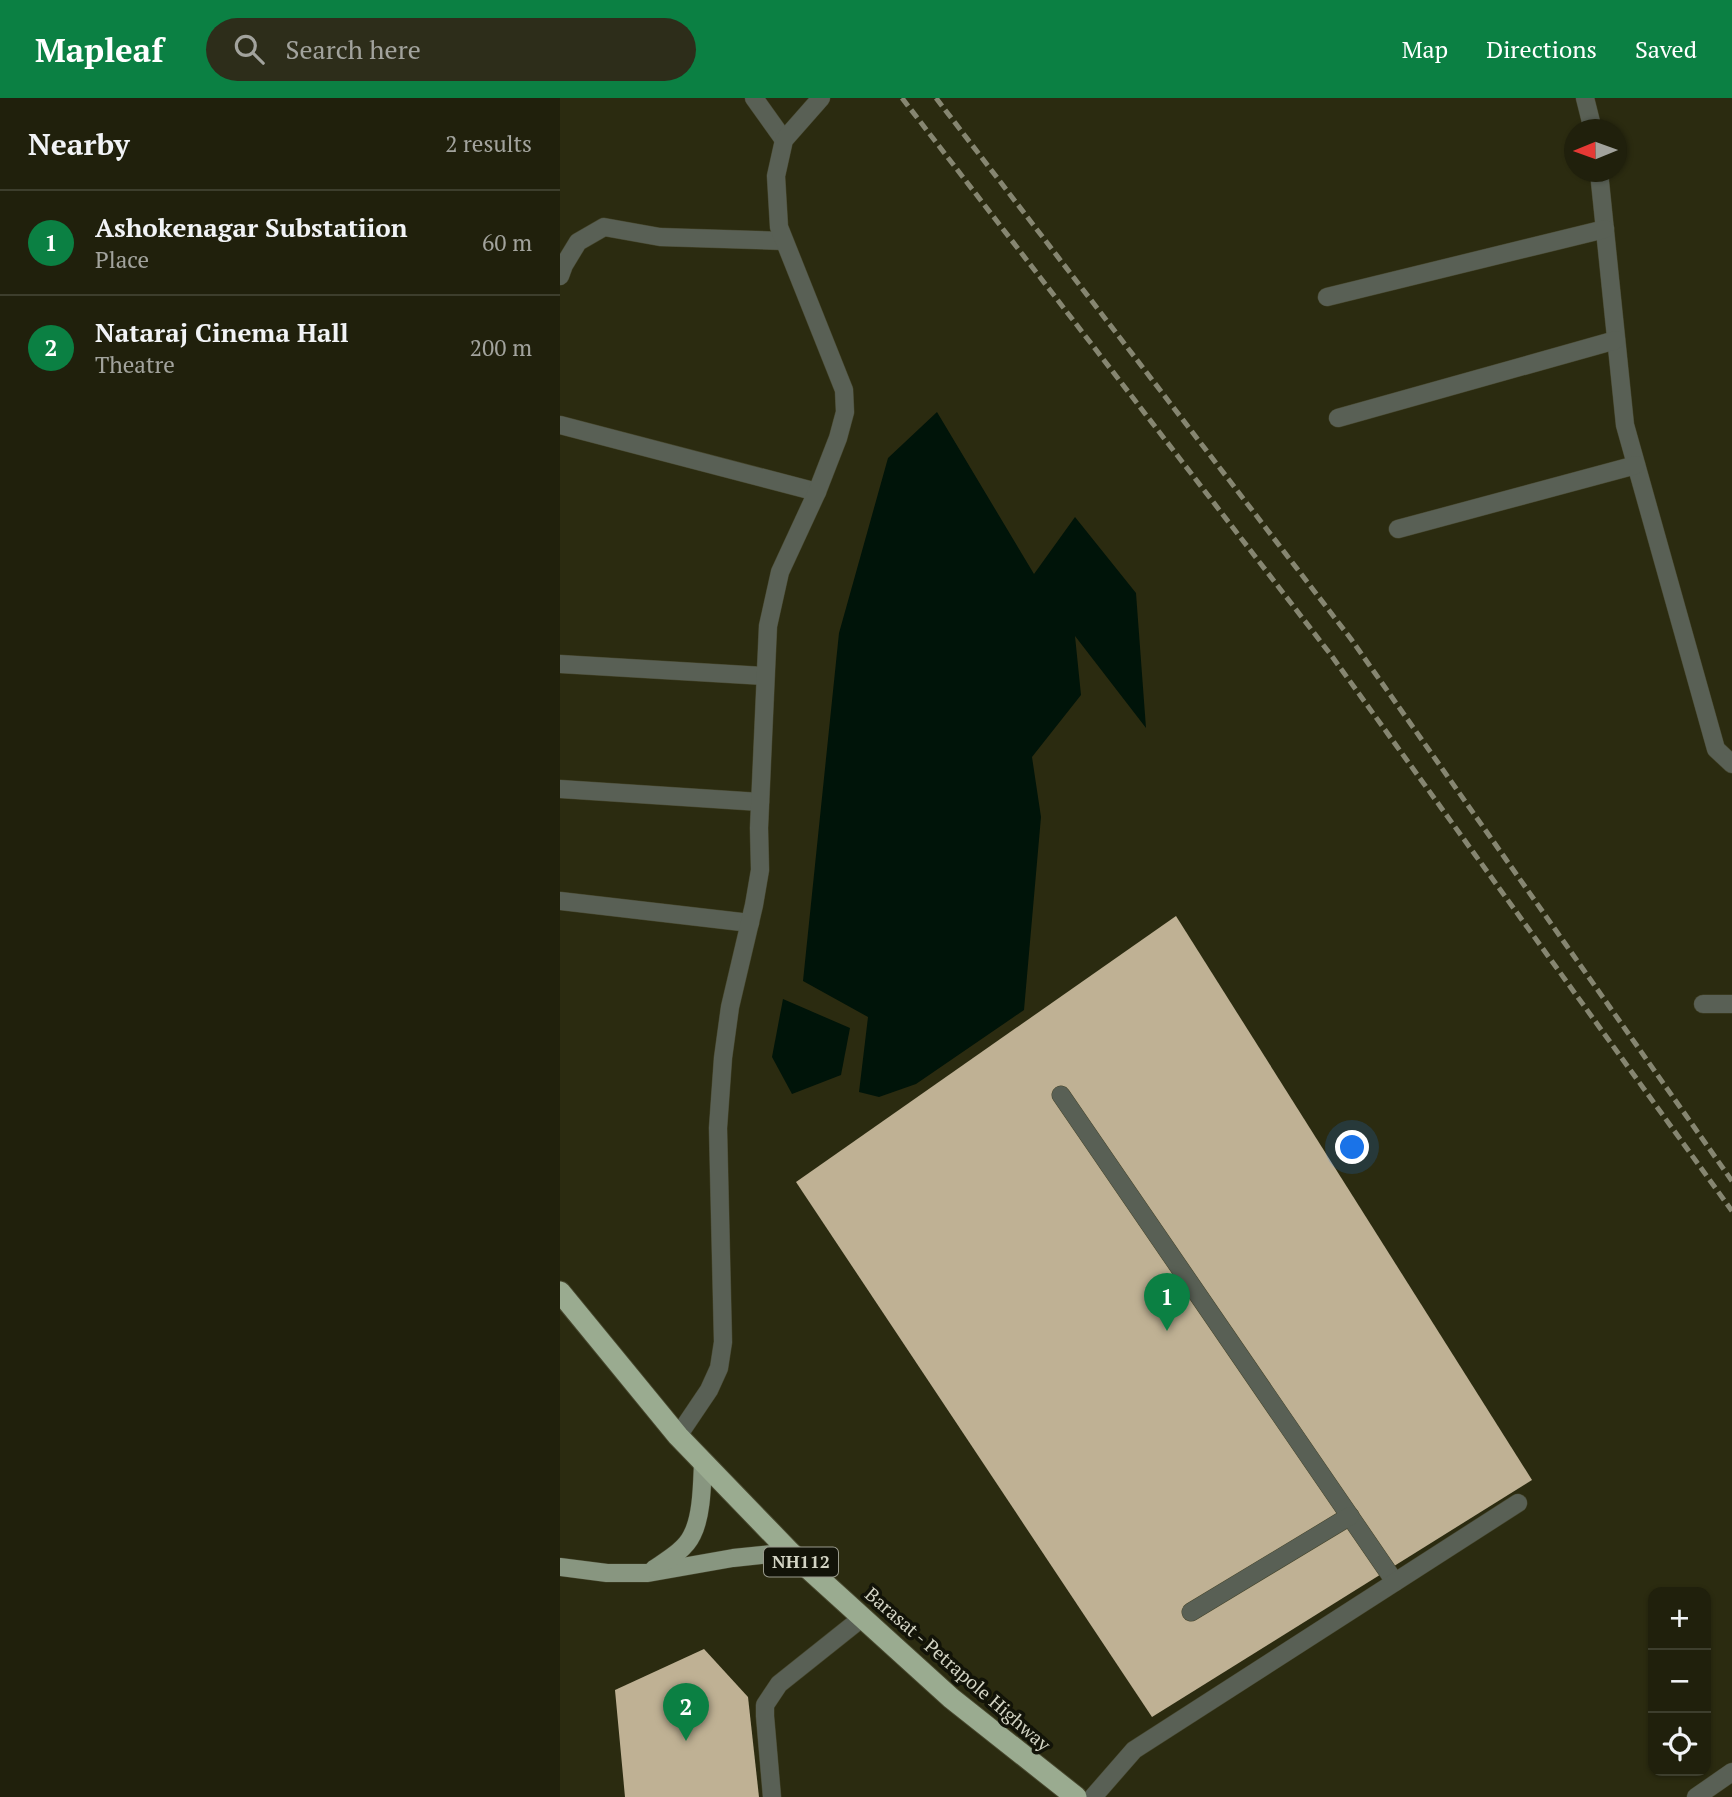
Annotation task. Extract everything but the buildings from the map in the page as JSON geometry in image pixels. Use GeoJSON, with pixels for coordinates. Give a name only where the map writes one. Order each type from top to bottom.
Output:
{"type":"FeatureCollection","features":[{"type":"Feature","properties":{"kind":"highway","name":"Barasat - Petrapole Highway"},"geometry":{"type":"LineString","coordinates":[[560,1292],[678,1436],[790,1552],[951,1698],[1076,1797]]}},
{"type":"Feature","properties":{"kind":"main road"},"geometry":{"type":"LineString","coordinates":[[648,1573],[680,1550],[692,1536],[701,1502],[703,1462]]}},
{"type":"Feature","properties":{"kind":"main road"},"geometry":{"type":"LineString","coordinates":[[560,1567],[607,1573],[648,1573],[733,1558],[790,1552]]}},
{"type":"Feature","properties":{"kind":"street"},"geometry":{"type":"LineString","coordinates":[[754,98],[784,139]]}},
{"type":"Feature","properties":{"kind":"street"},"geometry":{"type":"LineString","coordinates":[[678,1436],[709,1390],[719,1367],[723,1342],[718,1128],[730,1007],[760,870],[760,802],[768,626],[780,572],[817,492],[838,439],[845,412],[844,390],[779,227],[776,176],[784,139],[821,98]]}},
{"type":"Feature","properties":{"kind":"street"},"geometry":{"type":"LineString","coordinates":[[1585,98],[1590,119]]}},
{"type":"Feature","properties":{"kind":"street"},"geometry":{"type":"LineString","coordinates":[[1600,182],[1625,425],[1717,749],[1732,764]]}},
{"type":"Feature","properties":{"kind":"street"},"geometry":{"type":"LineString","coordinates":[[560,276],[578,242],[604,227],[660,237],[784,242]]}},
{"type":"Feature","properties":{"kind":"street"},"geometry":{"type":"LineString","coordinates":[[1327,297],[1605,229]]}},
{"type":"Feature","properties":{"kind":"street"},"geometry":{"type":"LineString","coordinates":[[1338,418],[1616,340]]}},
{"type":"Feature","properties":{"kind":"street"},"geometry":{"type":"LineString","coordinates":[[560,425],[817,492]]}},
{"type":"Feature","properties":{"kind":"street"},"geometry":{"type":"LineString","coordinates":[[1398,529],[1636,465]]}},
{"type":"Feature","properties":{"kind":"street"},"geometry":{"type":"LineString","coordinates":[[560,664],[765,676]]}},
{"type":"Feature","properties":{"kind":"street"},"geometry":{"type":"LineString","coordinates":[[560,789],[760,802]]}},
{"type":"Feature","properties":{"kind":"street"},"geometry":{"type":"LineString","coordinates":[[560,901],[750,923]]}},
{"type":"Feature","properties":{"kind":"street"},"geometry":{"type":"LineString","coordinates":[[1703,1004],[1732,1004]]}},
{"type":"Feature","properties":{"kind":"street"},"geometry":{"type":"LineString","coordinates":[[1061,1095],[1395,1582]]}},
{"type":"Feature","properties":{"kind":"street"},"geometry":{"type":"LineString","coordinates":[[1093,1797],[1134,1750],[1518,1503]]}},
{"type":"Feature","properties":{"kind":"street"},"geometry":{"type":"LineString","coordinates":[[1191,1612],[1350,1516]]}},
{"type":"Feature","properties":{"kind":"street"},"geometry":{"type":"LineString","coordinates":[[772,1797],[765,1705],[779,1684],[863,1617]]}},
{"type":"Feature","properties":{"kind":"street"},"geometry":{"type":"LineString","coordinates":[[1696,1797],[1732,1772]]}},
{"type":"Feature","properties":{"kind":"shaded area"},"geometry":{"type":"Polygon","coordinates":[[[937,412],[1034,574],[1075,517],[1136,593],[1146,728],[1075,636],[1081,695],[1032,757],[1041,817],[1024,1010],[916,1084],[879,1097],[859,1092],[868,1017],[803,981],[839,633],[888,458],[937,412]]]}},
{"type":"Feature","properties":{"kind":"shaded area"},"geometry":{"type":"Polygon","coordinates":[[[783,999],[850,1028],[841,1075],[792,1094],[772,1057],[783,999]]]}},
{"type":"Feature","properties":{"kind":"railway"},"geometry":{"type":"LineString","coordinates":[[902,98],[1331,655],[1732,1211]]}},
{"type":"Feature","properties":{"kind":"railway"},"geometry":{"type":"LineString","coordinates":[[936,98],[1351,639],[1732,1181]]}},
{"type":"Feature","properties":{"kind":"place","name":"Ashokenagar Substatiion"},"geometry":{"type":"Point","coordinates":[1167,1331]}},
{"type":"Feature","properties":{"kind":"place","name":"Nataraj Cinema Hall"},"geometry":{"type":"Point","coordinates":[686,1741]}}]}
